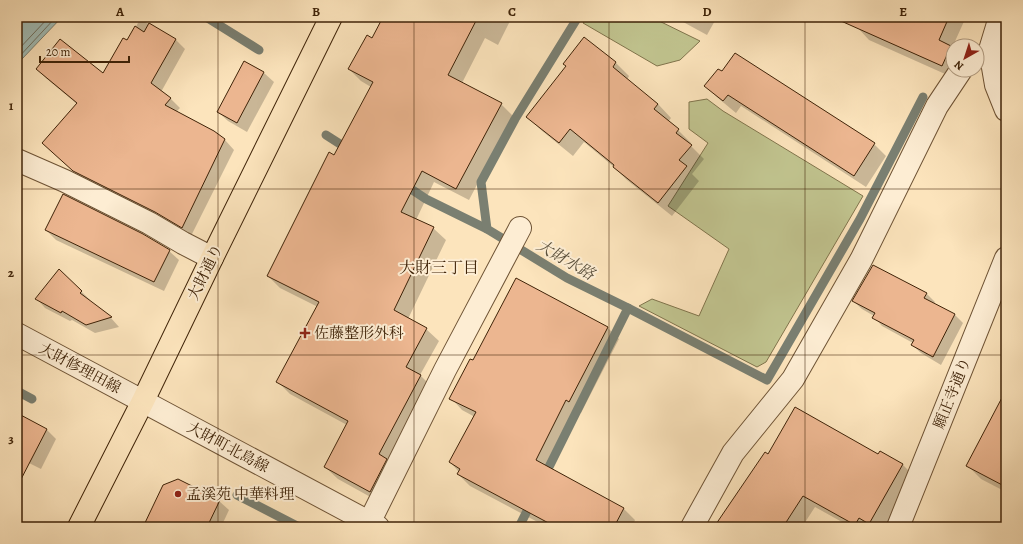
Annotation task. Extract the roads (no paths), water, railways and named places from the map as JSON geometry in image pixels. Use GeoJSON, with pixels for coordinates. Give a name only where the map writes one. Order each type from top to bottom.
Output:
{"type":"FeatureCollection","features":[{"type":"Feature","properties":{"kind":"main road","name":"大財通り"},"geometry":{"type":"LineString","coordinates":[[79,527],[143,401],[331,17]]}},
{"type":"Feature","properties":{"kind":"street"},"geometry":{"type":"LineString","coordinates":[[981,38],[994,17]]}},
{"type":"Feature","properties":{"kind":"street"},"geometry":{"type":"LineString","coordinates":[[1000,17],[990,50],[996,85],[1006,110]]}},
{"type":"Feature","properties":{"kind":"street"},"geometry":{"type":"LineString","coordinates":[[692,527],[733,453],[793,379],[861,260],[938,106],[955,78]]}},
{"type":"Feature","properties":{"kind":"street"},"geometry":{"type":"LineString","coordinates":[[17,160],[65,181],[149,223],[183,244],[212,258]]}},
{"type":"Feature","properties":{"kind":"street"},"geometry":{"type":"LineString","coordinates":[[371,525],[445,370],[520,228]]}},
{"type":"Feature","properties":{"kind":"street","name":"願正寺通り"},"geometry":{"type":"LineString","coordinates":[[898,527],[1006,258]]}},
{"type":"Feature","properties":{"kind":"street","name":"大財修理田線"},"geometry":{"type":"LineString","coordinates":[[17,334],[143,401]]}},
{"type":"Feature","properties":{"kind":"street","name":"大財町北島線"},"geometry":{"type":"LineString","coordinates":[[143,401],[371,525]]}},
{"type":"Feature","properties":{"kind":"water"},"geometry":{"type":"Polygon","coordinates":[[[17,17],[62,17],[17,66],[17,17]]]}},
{"type":"Feature","properties":{"kind":"waterway"},"geometry":{"type":"LineString","coordinates":[[206,17],[259,50]]}},
{"type":"Feature","properties":{"kind":"waterway","name":"大財水路"},"geometry":{"type":"LineString","coordinates":[[544,477],[628,308],[567,278],[487,229],[481,182],[515,119],[578,17]]}},
{"type":"Feature","properties":{"kind":"waterway"},"geometry":{"type":"LineString","coordinates":[[628,308],[767,380],[860,219],[923,97]]}},
{"type":"Feature","properties":{"kind":"waterway"},"geometry":{"type":"LineString","coordinates":[[326,135],[351,151]]}},
{"type":"Feature","properties":{"kind":"waterway"},"geometry":{"type":"LineString","coordinates":[[402,183],[426,199],[487,229]]}},
{"type":"Feature","properties":{"kind":"waterway"},"geometry":{"type":"LineString","coordinates":[[17,391],[32,399]]}},
{"type":"Feature","properties":{"kind":"waterway"},"geometry":{"type":"LineString","coordinates":[[237,495],[299,527]]}},
{"type":"Feature","properties":{"kind":"waterway","name":"大財水路"},"geometry":{"type":"LineString","coordinates":[[519,527],[532,501]]}},
{"type":"Feature","properties":{"kind":"place","name":"佐藤整形外科"},"geometry":{"type":"Point","coordinates":[305,333]}},
{"type":"Feature","properties":{"kind":"place","name":"孟溪苑 中華料理"},"geometry":{"type":"Point","coordinates":[178,494]}},
{"type":"Feature","properties":{"kind":"district","name":"大財三丁目"},"geometry":{"type":"Point","coordinates":[439,267]}}]}
